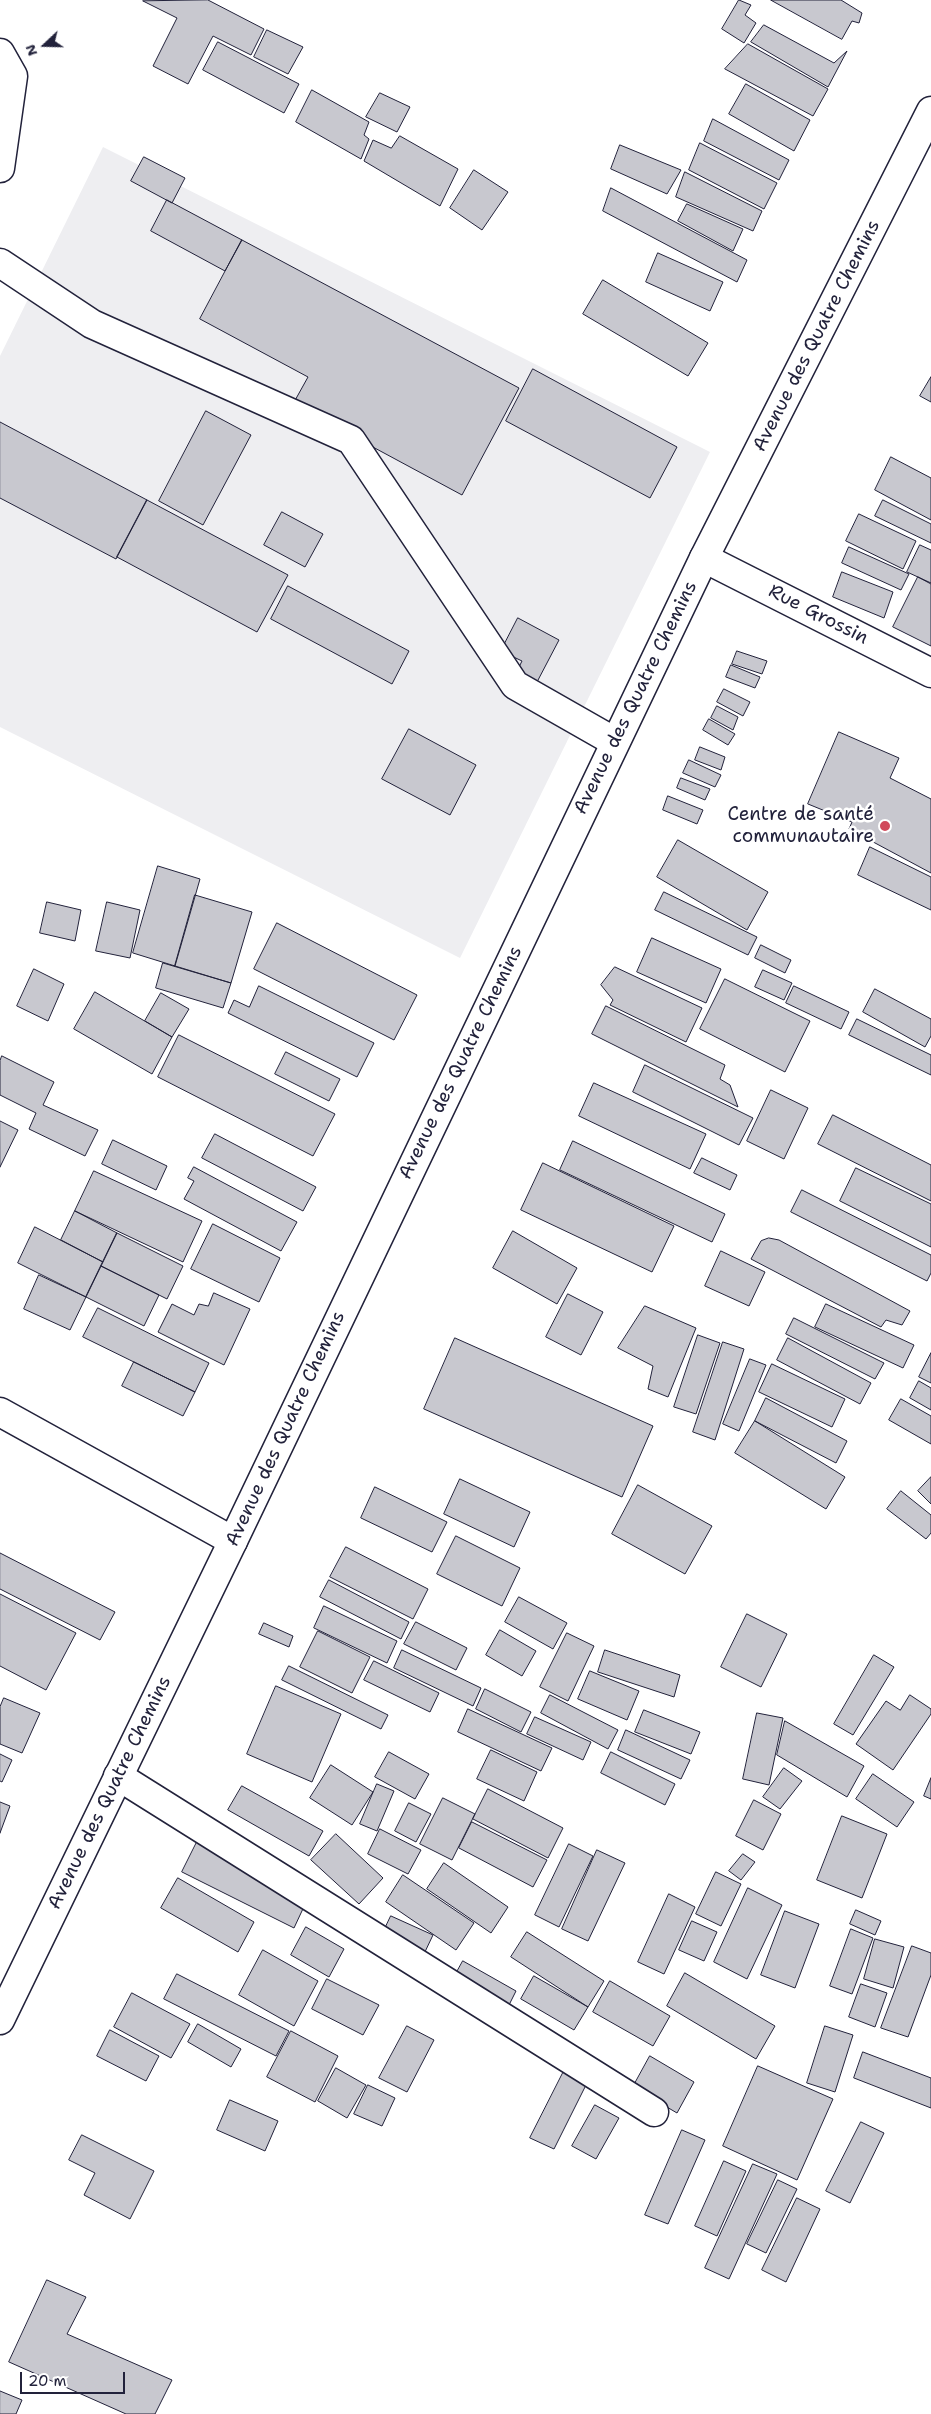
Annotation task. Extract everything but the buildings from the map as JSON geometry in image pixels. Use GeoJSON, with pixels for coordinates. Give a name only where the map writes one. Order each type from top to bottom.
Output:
{"type":"FeatureCollection","features":[{"type":"Feature","properties":{"kind":"main road"},"geometry":{"type":"LineString","coordinates":[[0,53],[13,76],[0,168]]}},
{"type":"Feature","properties":{"kind":"main road","name":"Avenue des Quatre Chemins"},"geometry":{"type":"LineString","coordinates":[[0,2020],[233,1541],[704,558],[931,111]]}},
{"type":"Feature","properties":{"kind":"main road"},"geometry":{"type":"LineString","coordinates":[[0,264],[92,324],[351,440],[515,685],[615,742]]}},
{"type":"Feature","properties":{"kind":"main road","name":"Rue Grossin"},"geometry":{"type":"LineString","coordinates":[[704,558],[931,673]]}},
{"type":"Feature","properties":{"kind":"main road"},"geometry":{"type":"LineString","coordinates":[[0,1412],[233,1541]]}},
{"type":"Feature","properties":{"kind":"main road"},"geometry":{"type":"LineString","coordinates":[[118,1776],[654,2112]]}},
{"type":"Feature","properties":{"kind":"shaded area"},"geometry":{"type":"Polygon","coordinates":[[[103,147],[710,452],[460,958],[0,727],[0,356],[103,147]]]}},
{"type":"Feature","properties":{"kind":"place","name":"Centre de santé communautaire"},"geometry":{"type":"Point","coordinates":[885,826]}}]}
